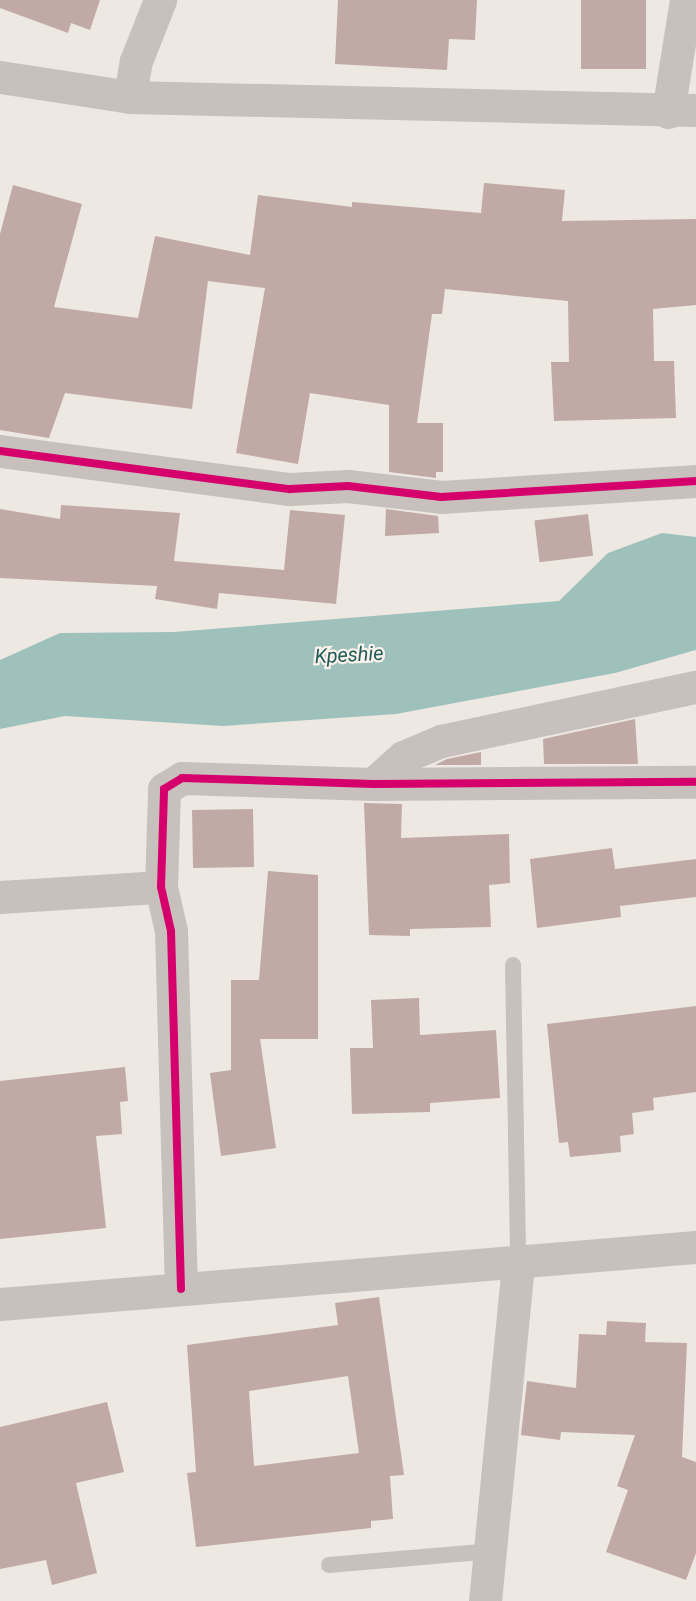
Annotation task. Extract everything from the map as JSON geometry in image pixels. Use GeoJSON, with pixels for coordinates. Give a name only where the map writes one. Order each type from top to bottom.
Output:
{"type":"FeatureCollection","features":[{"type":"Feature","properties":{"kind":"street"},"geometry":{"type":"LineString","coordinates":[[130,97],[136,62],[160,0]]}},
{"type":"Feature","properties":{"kind":"street"},"geometry":{"type":"LineString","coordinates":[[0,77],[130,97],[682,111],[686,0]]}},
{"type":"Feature","properties":{"kind":"street"},"geometry":{"type":"LineString","coordinates":[[0,451],[290,489],[348,486],[441,497],[696,481]]}},
{"type":"Feature","properties":{"kind":"street"},"geometry":{"type":"LineString","coordinates":[[373,784],[403,757],[441,741],[696,687]]}},
{"type":"Feature","properties":{"kind":"street"},"geometry":{"type":"LineString","coordinates":[[181,1289],[171,932],[161,887],[164,789],[182,778],[373,784],[696,782]]}},
{"type":"Feature","properties":{"kind":"street"},"geometry":{"type":"LineString","coordinates":[[0,897],[161,887]]}},
{"type":"Feature","properties":{"kind":"street"},"geometry":{"type":"LineString","coordinates":[[0,1304],[518,1265],[696,1247]]}},
{"type":"Feature","properties":{"kind":"street"},"geometry":{"type":"LineString","coordinates":[[485,1601],[492,1551],[518,1265]]}},
{"type":"Feature","properties":{"kind":"lane"},"geometry":{"type":"LineString","coordinates":[[513,965],[518,1265]]}},
{"type":"Feature","properties":{"kind":"lane"},"geometry":{"type":"LineString","coordinates":[[328,1565],[492,1551]]}},
{"type":"Feature","properties":{"kind":"water","name":"Kpeshie"},"geometry":{"type":"Polygon","coordinates":[[[662,533],[696,537],[696,650],[615,673],[396,714],[223,726],[65,716],[0,729],[0,660],[60,633],[174,632],[559,601],[608,553],[662,533]]]}},
{"type":"Feature","properties":{"kind":"building"},"geometry":{"type":"Polygon","coordinates":[[[0,0],[100,0],[90,30],[71,23],[68,33],[0,8],[0,0]]]}},
{"type":"Feature","properties":{"kind":"building"},"geometry":{"type":"Polygon","coordinates":[[[338,0],[477,0],[475,40],[449,39],[447,70],[335,64],[338,0]]]}},
{"type":"Feature","properties":{"kind":"building"},"geometry":{"type":"Polygon","coordinates":[[[581,0],[646,0],[646,69],[581,69],[581,0]]]}},
{"type":"Feature","properties":{"kind":"building"},"geometry":{"type":"Polygon","coordinates":[[[484,183],[565,190],[562,221],[696,219],[696,305],[653,309],[654,361],[674,361],[676,418],[554,421],[551,362],[569,362],[568,301],[445,289],[442,314],[432,314],[417,423],[443,423],[443,472],[436,472],[436,478],[389,472],[389,405],[310,393],[298,464],[236,453],[265,288],[208,281],[192,409],[65,393],[49,438],[0,430],[0,234],[13,185],[82,204],[54,307],[138,318],[155,236],[250,255],[258,195],[352,207],[352,202],[481,213],[484,183]]]}},
{"type":"Feature","properties":{"kind":"building"},"geometry":{"type":"Polygon","coordinates":[[[61,505],[180,513],[174,561],[284,570],[290,510],[345,515],[336,604],[219,593],[217,609],[155,599],[157,586],[0,578],[0,509],[60,519],[61,505]]]}},
{"type":"Feature","properties":{"kind":"building"},"geometry":{"type":"Polygon","coordinates":[[[386,509],[438,516],[439,533],[385,536],[386,509]]]}},
{"type":"Feature","properties":{"kind":"building"},"geometry":{"type":"Polygon","coordinates":[[[588,514],[593,556],[540,562],[534,521],[588,514]]]}},
{"type":"Feature","properties":{"kind":"building"},"geometry":{"type":"Polygon","coordinates":[[[635,719],[638,764],[544,764],[543,739],[635,719]]]}},
{"type":"Feature","properties":{"kind":"building"},"geometry":{"type":"Polygon","coordinates":[[[481,752],[481,765],[435,765],[447,759],[481,752]]]}},
{"type":"Feature","properties":{"kind":"building"},"geometry":{"type":"Polygon","coordinates":[[[364,803],[402,804],[401,838],[509,834],[510,883],[489,885],[491,927],[410,929],[410,936],[369,935],[364,803]]]}},
{"type":"Feature","properties":{"kind":"building"},"geometry":{"type":"Polygon","coordinates":[[[253,809],[254,867],[193,868],[192,810],[253,809]]]}},
{"type":"Feature","properties":{"kind":"building"},"geometry":{"type":"Polygon","coordinates":[[[612,848],[615,869],[696,859],[696,897],[620,906],[621,917],[537,928],[530,859],[612,848]]]}},
{"type":"Feature","properties":{"kind":"building"},"geometry":{"type":"Polygon","coordinates":[[[268,871],[318,875],[318,1039],[260,1039],[276,1148],[221,1156],[210,1073],[231,1070],[231,980],[259,980],[268,871]]]}},
{"type":"Feature","properties":{"kind":"building"},"geometry":{"type":"Polygon","coordinates":[[[419,998],[420,1035],[496,1030],[500,1098],[430,1103],[430,1112],[352,1114],[350,1048],[373,1048],[371,1000],[419,998]]]}},
{"type":"Feature","properties":{"kind":"building"},"geometry":{"type":"Polygon","coordinates":[[[696,1006],[696,1092],[653,1098],[654,1110],[632,1113],[634,1134],[620,1136],[621,1152],[570,1157],[568,1142],[559,1143],[547,1024],[696,1006]]]}},
{"type":"Feature","properties":{"kind":"building"},"geometry":{"type":"Polygon","coordinates":[[[125,1067],[128,1101],[120,1102],[122,1134],[96,1136],[106,1228],[0,1239],[0,1081],[125,1067]]]}},
{"type":"Feature","properties":{"kind":"building"},"geometry":{"type":"Polygon","coordinates":[[[379,1297],[404,1475],[390,1476],[393,1519],[371,1521],[371,1528],[196,1547],[187,1473],[196,1472],[187,1345],[338,1325],[335,1303],[379,1297]],[[348,1376],[249,1391],[254,1466],[359,1453],[348,1376]]]}},
{"type":"Feature","properties":{"kind":"building"},"geometry":{"type":"Polygon","coordinates":[[[607,1321],[646,1323],[645,1342],[687,1343],[682,1457],[696,1462],[696,1553],[686,1580],[606,1552],[628,1490],[617,1486],[635,1435],[561,1432],[560,1440],[521,1435],[527,1381],[576,1388],[579,1334],[606,1335],[607,1321]]]}},
{"type":"Feature","properties":{"kind":"building"},"geometry":{"type":"Polygon","coordinates":[[[107,1402],[124,1472],[76,1483],[97,1573],[52,1585],[46,1560],[0,1569],[0,1427],[107,1402]]]}},
{"type":"Feature","properties":{"kind":"cycle path"},"geometry":{"type":"LineString","coordinates":[[0,451],[290,489],[348,486],[441,497],[696,481]]}},
{"type":"Feature","properties":{"kind":"cycle path"},"geometry":{"type":"LineString","coordinates":[[181,1289],[171,931],[161,887],[164,789],[182,778],[373,784],[696,782]]}}]}
